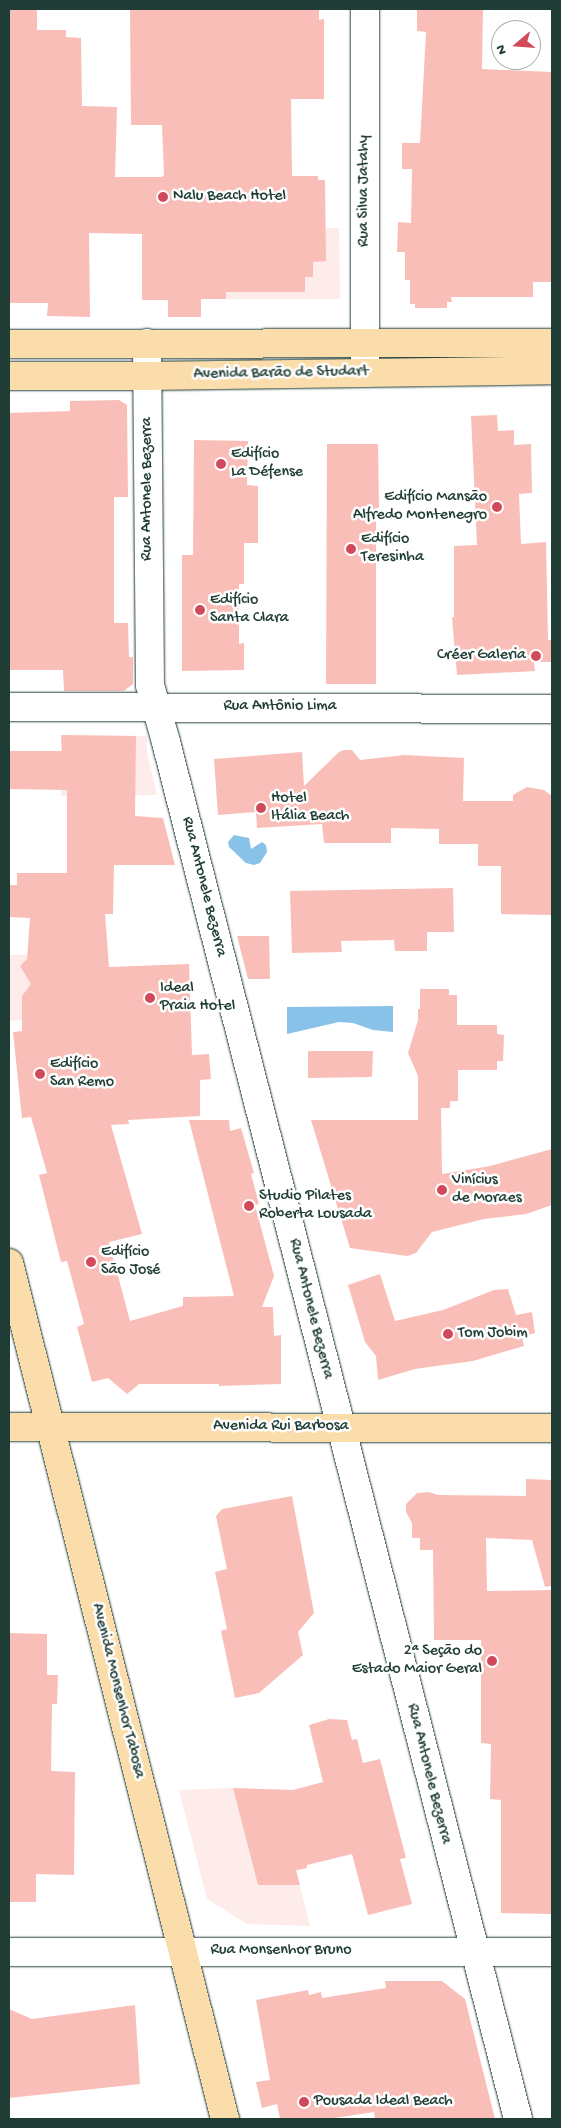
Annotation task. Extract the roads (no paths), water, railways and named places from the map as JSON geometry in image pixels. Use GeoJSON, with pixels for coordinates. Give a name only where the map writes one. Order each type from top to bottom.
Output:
{"type":"FeatureCollection","features":[{"type":"Feature","properties":{"kind":"main road","name":"Avenida Barão de Studart"},"geometry":{"type":"LineString","coordinates":[[9,344],[552,343]]}},
{"type":"Feature","properties":{"kind":"main road","name":"Avenida Barão de Studart"},"geometry":{"type":"LineString","coordinates":[[9,376],[147,376],[552,370]]}},
{"type":"Feature","properties":{"kind":"main road","name":"Avenida Monsenhor Tabosa"},"geometry":{"type":"LineString","coordinates":[[9,1263],[226,2119]]}},
{"type":"Feature","properties":{"kind":"main road","name":"Avenida Rui Barbosa"},"geometry":{"type":"LineString","coordinates":[[9,1427],[552,1428]]}},
{"type":"Feature","properties":{"kind":"street","name":"Rua Silva Jatahy"},"geometry":{"type":"LineString","coordinates":[[365,9],[365,373]]}},
{"type":"Feature","properties":{"kind":"street","name":"Rua Antonele Bezerra"},"geometry":{"type":"LineString","coordinates":[[147,343],[149,678],[518,2119]]}},
{"type":"Feature","properties":{"kind":"street","name":"Rua Antônio Lima"},"geometry":{"type":"LineString","coordinates":[[9,707],[156,706],[552,709]]}},
{"type":"Feature","properties":{"kind":"street","name":"Rua Monsenhor Bruno"},"geometry":{"type":"LineString","coordinates":[[9,1952],[552,1952]]}},
{"type":"Feature","properties":{"kind":"water"},"geometry":{"type":"Polygon","coordinates":[[[234,835],[249,838],[251,849],[262,842],[266,845],[267,852],[260,863],[254,865],[246,863],[229,847],[228,842],[234,835]]]}},
{"type":"Feature","properties":{"kind":"water"},"geometry":{"type":"Polygon","coordinates":[[[393,1006],[393,1032],[373,1030],[353,1023],[339,1022],[287,1034],[287,1007],[393,1006]]]}},
{"type":"Feature","properties":{"kind":"place","name":"Nalu Beach Hotel"},"geometry":{"type":"Point","coordinates":[163,197]}},
{"type":"Feature","properties":{"kind":"place","name":"Edifício La Défense"},"geometry":{"type":"Point","coordinates":[221,464]}},
{"type":"Feature","properties":{"kind":"place","name":"Edifício Mansão Alfredo Montenegro"},"geometry":{"type":"Point","coordinates":[497,507]}},
{"type":"Feature","properties":{"kind":"place","name":"Edifício Teresinha"},"geometry":{"type":"Point","coordinates":[351,549]}},
{"type":"Feature","properties":{"kind":"place","name":"Edifício Santa Clara"},"geometry":{"type":"Point","coordinates":[200,610]}},
{"type":"Feature","properties":{"kind":"place","name":"Créer Galeria"},"geometry":{"type":"Point","coordinates":[536,656]}},
{"type":"Feature","properties":{"kind":"place","name":"Hotel Itália Beach"},"geometry":{"type":"Point","coordinates":[261,808]}},
{"type":"Feature","properties":{"kind":"place","name":"Ideal Praia Hotel"},"geometry":{"type":"Point","coordinates":[150,998]}},
{"type":"Feature","properties":{"kind":"place","name":"Edifício San Remo"},"geometry":{"type":"Point","coordinates":[40,1074]}},
{"type":"Feature","properties":{"kind":"place","name":"Vinícius de Moraes"},"geometry":{"type":"Point","coordinates":[442,1190]}},
{"type":"Feature","properties":{"kind":"place","name":"Studio Pilates Roberta Lousada"},"geometry":{"type":"Point","coordinates":[249,1206]}},
{"type":"Feature","properties":{"kind":"place","name":"Edifício São José"},"geometry":{"type":"Point","coordinates":[91,1262]}},
{"type":"Feature","properties":{"kind":"place","name":"Tom Jobim"},"geometry":{"type":"Point","coordinates":[448,1334]}},
{"type":"Feature","properties":{"kind":"place","name":"2ª Seção do Estado Maior Geral"},"geometry":{"type":"Point","coordinates":[492,1661]}},
{"type":"Feature","properties":{"kind":"place","name":"Pousada Ideal Beach"},"geometry":{"type":"Point","coordinates":[304,2102]}}]}
